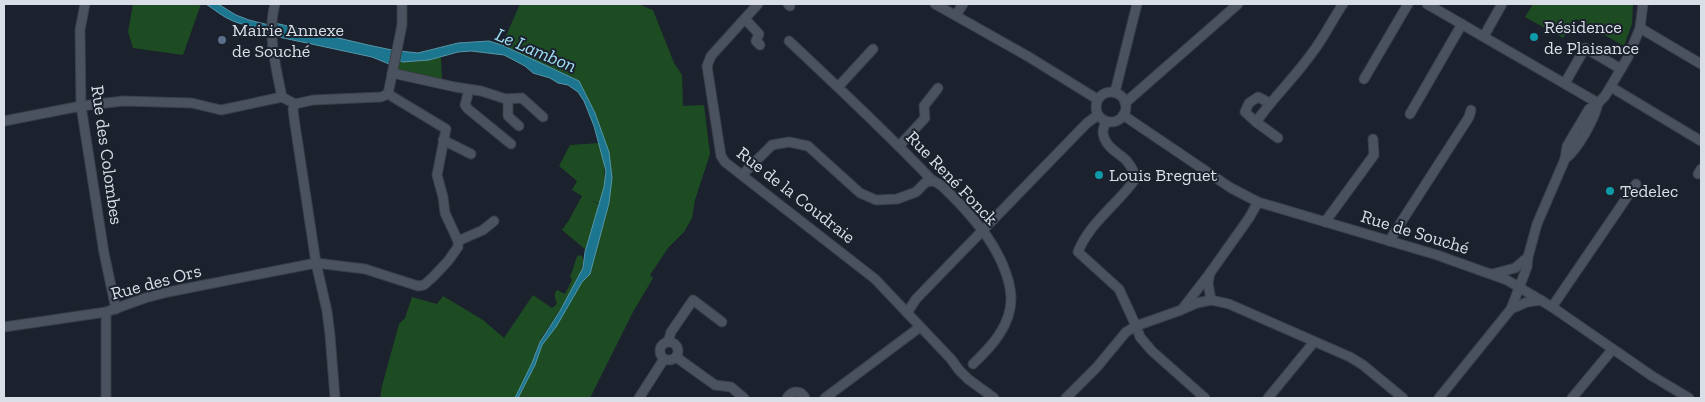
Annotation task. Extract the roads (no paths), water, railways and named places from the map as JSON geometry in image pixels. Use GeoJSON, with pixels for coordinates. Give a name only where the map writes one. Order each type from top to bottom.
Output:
{"type":"FeatureCollection","features":[{"type":"Feature","properties":{"kind":"street","name":"Rue des Colombes"},"geometry":{"type":"LineString","coordinates":[[85,4],[80,37],[81,106],[104,253],[116,309]]}},
{"type":"Feature","properties":{"kind":"street"},"geometry":{"type":"LineString","coordinates":[[275,4],[272,37],[276,71],[282,97]]}},
{"type":"Feature","properties":{"kind":"street"},"geometry":{"type":"LineString","coordinates":[[388,94],[403,17],[402,4]]}},
{"type":"Feature","properties":{"kind":"street","name":"Rue de la Coudraie"},"geometry":{"type":"LineString","coordinates":[[758,4],[711,56],[707,66],[721,156],[725,162],[875,278],[952,360],[959,370],[994,398]]}},
{"type":"Feature","properties":{"kind":"street"},"geometry":{"type":"LineString","coordinates":[[935,4],[1029,56],[1097,99]]}},
{"type":"Feature","properties":{"kind":"street"},"geometry":{"type":"LineString","coordinates":[[956,15],[964,4]]}},
{"type":"Feature","properties":{"kind":"street"},"geometry":{"type":"LineString","coordinates":[[1115,92],[1136,4]]}},
{"type":"Feature","properties":{"kind":"street"},"geometry":{"type":"LineString","coordinates":[[1126,102],[1238,4]]}},
{"type":"Feature","properties":{"kind":"street"},"geometry":{"type":"LineString","coordinates":[[1256,122],[1311,55],[1343,4]]}},
{"type":"Feature","properties":{"kind":"street"},"geometry":{"type":"LineString","coordinates":[[1364,79],[1408,4]]}},
{"type":"Feature","properties":{"kind":"street"},"geometry":{"type":"LineString","coordinates":[[1427,4],[1598,103]]}},
{"type":"Feature","properties":{"kind":"street"},"geometry":{"type":"LineString","coordinates":[[1484,36],[1502,4]]}},
{"type":"Feature","properties":{"kind":"street"},"geometry":{"type":"LineString","coordinates":[[1439,398],[1511,309],[1527,267],[1528,257],[1541,214],[1565,160],[1574,150],[1596,113],[1598,103],[1611,87],[1633,47],[1640,28],[1643,4]]}},
{"type":"Feature","properties":{"kind":"street"},"geometry":{"type":"LineString","coordinates":[[746,19],[759,34],[756,41],[760,45]]}},
{"type":"Feature","properties":{"kind":"street"},"geometry":{"type":"LineString","coordinates":[[1410,114],[1462,24]]}},
{"type":"Feature","properties":{"kind":"street"},"geometry":{"type":"LineString","coordinates":[[1640,28],[1701,64]]}},
{"type":"Feature","properties":{"kind":"street","name":"Rue René Fonck"},"geometry":{"type":"LineString","coordinates":[[789,41],[933,181],[941,185],[982,231],[994,248],[1004,267],[1011,298],[1008,316],[1001,334],[973,364]]}},
{"type":"Feature","properties":{"kind":"street"},"geometry":{"type":"LineString","coordinates":[[1564,83],[1585,48],[1621,69]]}},
{"type":"Feature","properties":{"kind":"street"},"geometry":{"type":"LineString","coordinates":[[838,87],[873,49]]}},
{"type":"Feature","properties":{"kind":"street"},"geometry":{"type":"LineString","coordinates":[[392,69],[508,99],[522,98],[543,117]]}},
{"type":"Feature","properties":{"kind":"street"},"geometry":{"type":"LineString","coordinates":[[1611,87],[1701,141]]}},
{"type":"Feature","properties":{"kind":"street"},"geometry":{"type":"LineString","coordinates":[[899,146],[925,118],[924,106],[938,88]]}},
{"type":"Feature","properties":{"kind":"street"},"geometry":{"type":"LineString","coordinates":[[469,90],[465,102],[468,109],[511,144]]}},
{"type":"Feature","properties":{"kind":"street"},"geometry":{"type":"LineString","coordinates":[[1115,92],[1126,102],[1124,115],[1117,120],[1106,121],[1098,115],[1097,99],[1104,93],[1115,92]]}},
{"type":"Feature","properties":{"kind":"street"},"geometry":{"type":"LineString","coordinates":[[4,121],[81,106],[123,101],[192,103],[221,110],[282,97],[296,104],[313,100],[381,97],[388,94]]}},
{"type":"Feature","properties":{"kind":"street"},"geometry":{"type":"LineString","coordinates":[[388,94],[446,128],[437,175],[445,213],[458,240],[483,230],[494,221]]}},
{"type":"Feature","properties":{"kind":"street"},"geometry":{"type":"LineString","coordinates":[[1270,103],[1258,97],[1249,103],[1245,112],[1278,138]]}},
{"type":"Feature","properties":{"kind":"street"},"geometry":{"type":"LineString","coordinates":[[508,99],[508,116],[519,126]]}},
{"type":"Feature","properties":{"kind":"street"},"geometry":{"type":"LineString","coordinates":[[296,104],[294,118],[316,263],[327,311],[335,398]]}},
{"type":"Feature","properties":{"kind":"street"},"geometry":{"type":"LineString","coordinates":[[1389,241],[1469,117],[1471,110]]}},
{"type":"Feature","properties":{"kind":"street"},"geometry":{"type":"LineString","coordinates":[[907,313],[916,299],[1087,123],[1098,115]]}},
{"type":"Feature","properties":{"kind":"street","name":"Rue de Souché"},"geometry":{"type":"LineString","coordinates":[[1124,115],[1231,188],[1258,202],[1437,255],[1492,274],[1519,287],[1552,307],[1612,350],[1689,398]]}},
{"type":"Feature","properties":{"kind":"street"},"geometry":{"type":"LineString","coordinates":[[1106,121],[1103,131],[1106,142],[1133,169],[1136,178],[1130,188],[1083,240],[1078,252],[1119,289],[1140,337],[1152,351],[1205,398]]}},
{"type":"Feature","properties":{"kind":"street"},"geometry":{"type":"LineString","coordinates":[[1325,222],[1374,155],[1373,139]]}},
{"type":"Feature","properties":{"kind":"street"},"geometry":{"type":"LineString","coordinates":[[443,140],[471,154]]}},
{"type":"Feature","properties":{"kind":"street"},"geometry":{"type":"LineString","coordinates":[[742,175],[772,145],[789,142],[808,146],[860,193],[876,200],[897,199],[916,192],[926,182],[933,181]]}},
{"type":"Feature","properties":{"kind":"street"},"geometry":{"type":"LineString","coordinates":[[1552,307],[1636,184]]}},
{"type":"Feature","properties":{"kind":"street"},"geometry":{"type":"LineString","coordinates":[[1181,310],[1210,274],[1258,202]]}},
{"type":"Feature","properties":{"kind":"street","name":"Rue des Ors"},"geometry":{"type":"LineString","coordinates":[[4,327],[106,312],[168,292],[316,263],[365,269],[418,286],[424,285],[448,262],[458,247],[458,240]]}},
{"type":"Feature","properties":{"kind":"street"},"geometry":{"type":"LineString","coordinates":[[1492,274],[1514,268],[1528,257]]}},
{"type":"Feature","properties":{"kind":"street"},"geometry":{"type":"LineString","coordinates":[[1210,274],[1208,283],[1211,300]]}},
{"type":"Feature","properties":{"kind":"street"},"geometry":{"type":"LineString","coordinates":[[668,342],[670,332],[693,300],[722,322]]}},
{"type":"Feature","properties":{"kind":"street"},"geometry":{"type":"LineString","coordinates":[[1066,398],[1098,367],[1126,332],[1136,326],[1197,303],[1211,300],[1229,304],[1350,357],[1363,365],[1403,398]]}},
{"type":"Feature","properties":{"kind":"street"},"geometry":{"type":"LineString","coordinates":[[1511,309],[1526,302],[1541,300]]}},
{"type":"Feature","properties":{"kind":"street"},"geometry":{"type":"LineString","coordinates":[[106,312],[106,398]]}},
{"type":"Feature","properties":{"kind":"street"},"geometry":{"type":"LineString","coordinates":[[825,398],[920,326]]}},
{"type":"Feature","properties":{"kind":"street"},"geometry":{"type":"LineString","coordinates":[[668,342],[676,346],[678,352],[672,360],[664,359],[660,355],[660,349],[663,344],[668,342]]}},
{"type":"Feature","properties":{"kind":"street"},"geometry":{"type":"LineString","coordinates":[[1268,398],[1314,342]]}},
{"type":"Feature","properties":{"kind":"street"},"geometry":{"type":"LineString","coordinates":[[1572,398],[1612,350]]}},
{"type":"Feature","properties":{"kind":"street"},"geometry":{"type":"LineString","coordinates":[[676,357],[715,385],[731,387],[744,398]]}},
{"type":"Feature","properties":{"kind":"street"},"geometry":{"type":"LineString","coordinates":[[639,398],[664,359]]}},
{"type":"Feature","properties":{"kind":"street"},"geometry":{"type":"LineString","coordinates":[[952,360],[964,365],[973,364],[973,379],[976,385]]}},
{"type":"Feature","properties":{"kind":"street"},"geometry":{"type":"LineString","coordinates":[[787,398],[790,394],[796,392],[801,393],[805,398]]}},
{"type":"Feature","properties":{"kind":"water"},"geometry":{"type":"Polygon","coordinates":[[[206,4],[218,4],[236,15],[269,25],[275,23],[392,50],[389,64],[372,57],[274,36],[261,28],[229,19],[206,4]]]}},
{"type":"Feature","properties":{"kind":"water"},"geometry":{"type":"Polygon","coordinates":[[[489,41],[502,45],[579,81],[595,113],[609,152],[612,178],[609,203],[590,274],[582,282],[556,327],[542,345],[535,365],[518,398],[515,398],[540,342],[560,311],[583,268],[585,252],[604,187],[606,171],[594,126],[584,101],[578,92],[568,85],[533,73],[525,66],[504,55],[471,51],[458,52],[429,60],[403,62],[398,60],[400,51],[418,53],[458,43],[489,41]]]}},
{"type":"Feature","properties":{"kind":"place","name":"Résidence de Plaisance"},"geometry":{"type":"Point","coordinates":[1534,37]}},
{"type":"Feature","properties":{"kind":"place","name":"Mairie Annexe de Souché"},"geometry":{"type":"Point","coordinates":[222,40]}},
{"type":"Feature","properties":{"kind":"place","name":"Louis Breguet"},"geometry":{"type":"Point","coordinates":[1099,175]}},
{"type":"Feature","properties":{"kind":"place","name":"Tedelec"},"geometry":{"type":"Point","coordinates":[1610,191]}},
{"type":"Feature","properties":{"kind":"water label","name":"Le Lambon"},"geometry":{"type":"Point","coordinates":[536,50]}}]}
